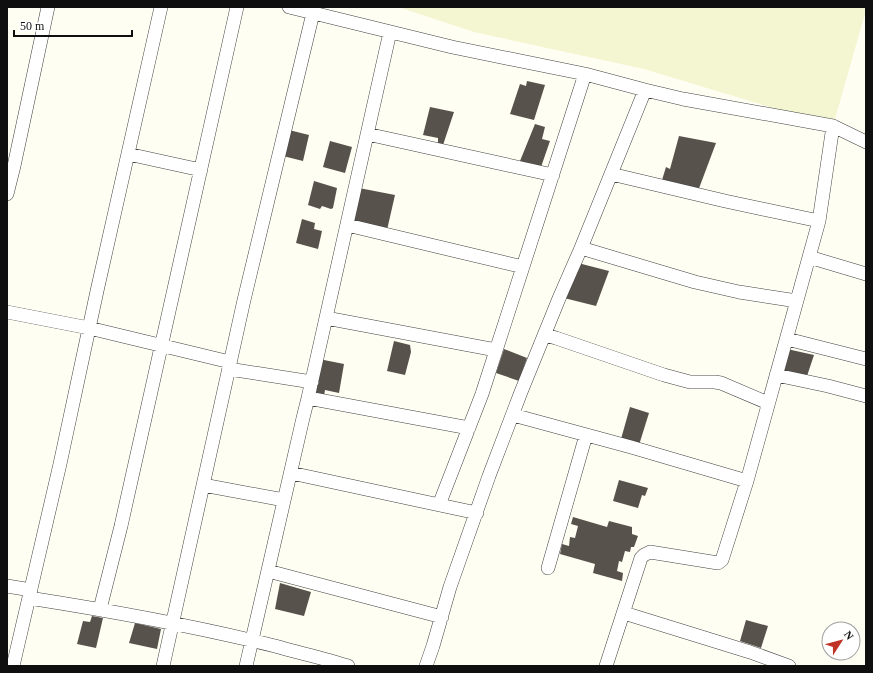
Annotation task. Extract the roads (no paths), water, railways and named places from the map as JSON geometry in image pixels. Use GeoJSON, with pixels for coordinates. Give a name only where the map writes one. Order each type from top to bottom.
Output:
{"type":"FeatureCollection","features":[{"type":"Feature","properties":{"kind":"street"},"geometry":{"type":"LineString","coordinates":[[7,194],[48,7]]}},
{"type":"Feature","properties":{"kind":"street"},"geometry":{"type":"LineString","coordinates":[[13,666],[60,464],[161,7]]}},
{"type":"Feature","properties":{"kind":"street"},"geometry":{"type":"LineString","coordinates":[[100,609],[121,526],[238,7]]}},
{"type":"Feature","properties":{"kind":"street"},"geometry":{"type":"LineString","coordinates":[[289,7],[452,47],[585,74],[683,99],[833,126],[866,142]]}},
{"type":"Feature","properties":{"kind":"street"},"geometry":{"type":"LineString","coordinates":[[163,666],[229,365],[313,13]]}},
{"type":"Feature","properties":{"kind":"street"},"geometry":{"type":"LineString","coordinates":[[246,666],[312,382],[390,32]]}},
{"type":"Feature","properties":{"kind":"street"},"geometry":{"type":"LineString","coordinates":[[439,505],[482,394],[585,74]]}},
{"type":"Feature","properties":{"kind":"street"},"geometry":{"type":"LineString","coordinates":[[426,666],[434,646],[450,587],[489,476],[544,335],[645,90]]}},
{"type":"Feature","properties":{"kind":"street"},"geometry":{"type":"LineString","coordinates":[[606,666],[644,555],[650,552],[718,563],[722,560],[747,481],[820,221],[833,126]]}},
{"type":"Feature","properties":{"kind":"street"},"geometry":{"type":"LineString","coordinates":[[367,134],[553,175]]}},
{"type":"Feature","properties":{"kind":"street"},"geometry":{"type":"LineString","coordinates":[[128,154],[201,170]]}},
{"type":"Feature","properties":{"kind":"street"},"geometry":{"type":"LineString","coordinates":[[611,174],[725,201],[820,221]]}},
{"type":"Feature","properties":{"kind":"street"},"geometry":{"type":"LineString","coordinates":[[347,225],[523,267]]}},
{"type":"Feature","properties":{"kind":"street"},"geometry":{"type":"LineString","coordinates":[[581,248],[695,282],[739,292],[797,301]]}},
{"type":"Feature","properties":{"kind":"street"},"geometry":{"type":"LineString","coordinates":[[809,257],[866,274]]}},
{"type":"Feature","properties":{"kind":"street"},"geometry":{"type":"LineString","coordinates":[[7,312],[89,328],[229,365],[312,382]]}},
{"type":"Feature","properties":{"kind":"street"},"geometry":{"type":"LineString","coordinates":[[326,318],[496,350]]}},
{"type":"Feature","properties":{"kind":"street"},"geometry":{"type":"LineString","coordinates":[[544,335],[664,375],[690,382],[721,383],[768,403]]}},
{"type":"Feature","properties":{"kind":"street"},"geometry":{"type":"LineString","coordinates":[[786,339],[866,359]]}},
{"type":"Feature","properties":{"kind":"street"},"geometry":{"type":"LineString","coordinates":[[776,375],[866,396]]}},
{"type":"Feature","properties":{"kind":"street"},"geometry":{"type":"LineString","coordinates":[[308,398],[469,428]]}},
{"type":"Feature","properties":{"kind":"street"},"geometry":{"type":"LineString","coordinates":[[513,415],[692,464],[747,481]]}},
{"type":"Feature","properties":{"kind":"street"},"geometry":{"type":"LineString","coordinates":[[548,568],[586,435]]}},
{"type":"Feature","properties":{"kind":"street"},"geometry":{"type":"LineString","coordinates":[[291,473],[477,513]]}},
{"type":"Feature","properties":{"kind":"street"},"geometry":{"type":"LineString","coordinates":[[203,485],[284,500]]}},
{"type":"Feature","properties":{"kind":"street"},"geometry":{"type":"LineString","coordinates":[[268,571],[442,617]]}},
{"type":"Feature","properties":{"kind":"street"},"geometry":{"type":"LineString","coordinates":[[7,586],[30,594],[173,623],[252,641],[328,663],[348,666]]}},
{"type":"Feature","properties":{"kind":"street"},"geometry":{"type":"LineString","coordinates":[[624,613],[750,652],[789,666]]}}]}
